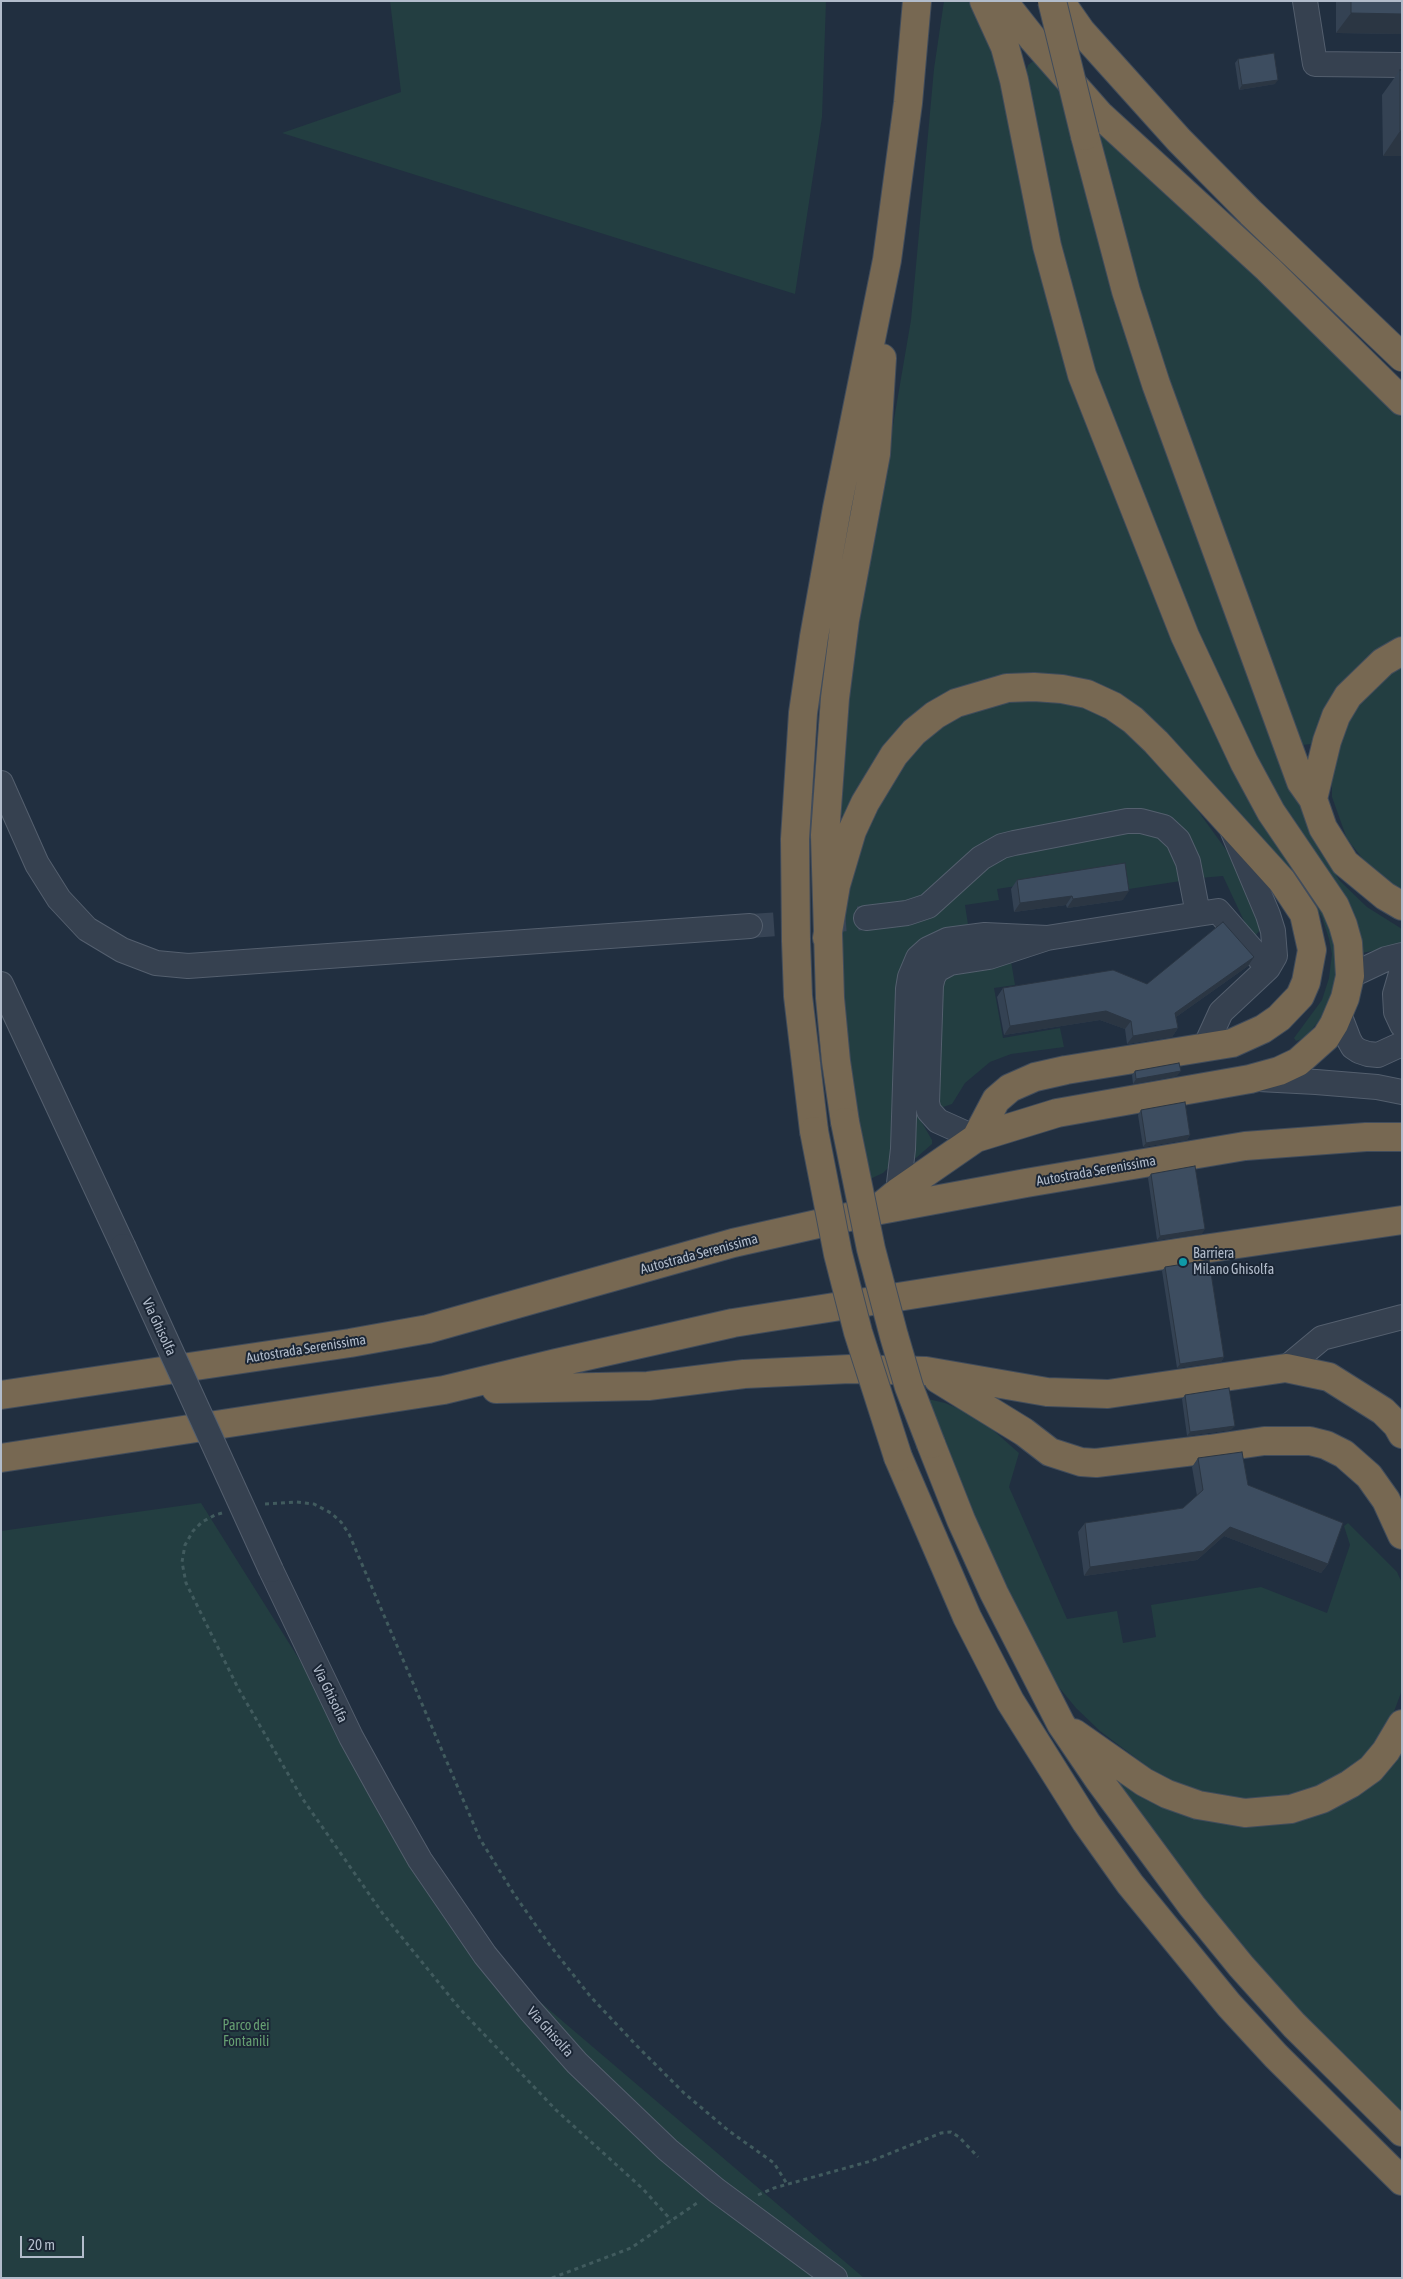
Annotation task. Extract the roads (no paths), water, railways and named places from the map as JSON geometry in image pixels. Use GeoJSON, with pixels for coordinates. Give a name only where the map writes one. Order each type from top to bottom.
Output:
{"type":"FeatureCollection","features":[{"type":"Feature","properties":{"kind":"highway"},"geometry":{"type":"LineString","coordinates":[[875,1211],[898,1192],[976,1138],[1057,1113],[1250,1079],[1279,1071],[1298,1062],[1326,1037],[1339,1014],[1350,976],[1348,943],[1338,912],[1271,812],[1244,762],[1185,636],[1082,376],[1047,246],[1014,80],[1005,46],[984,1]]}},
{"type":"Feature","properties":{"kind":"highway"},"geometry":{"type":"LineString","coordinates":[[1003,1],[1033,39],[1099,114],[1268,269],[1402,402]]}},
{"type":"Feature","properties":{"kind":"highway"},"geometry":{"type":"LineString","coordinates":[[1052,1],[1126,291],[1156,384],[1301,782],[1313,799],[1323,828],[1345,863],[1385,896],[1402,906]]}},
{"type":"Feature","properties":{"kind":"highway"},"geometry":{"type":"LineString","coordinates":[[1060,1],[1087,38],[1180,140],[1251,213],[1402,357]]}},
{"type":"Feature","properties":{"kind":"highway"},"geometry":{"type":"LineString","coordinates":[[916,6],[908,103],[887,260],[837,508],[803,713],[795,839],[798,996],[814,1131],[838,1254],[858,1332],[898,1457],[967,1618],[1010,1701],[1086,1822],[1130,1884],[1229,2005],[1276,2056],[1402,2181]]}},
{"type":"Feature","properties":{"kind":"highway"},"geometry":{"type":"LineString","coordinates":[[887,260],[876,454],[845,620],[835,698],[825,835],[827,938],[836,1061],[845,1122],[871,1249],[894,1336],[909,1387],[961,1520],[994,1593],[1061,1724],[1141,1839],[1241,1966],[1294,2025],[1402,2132]]}},
{"type":"Feature","properties":{"kind":"highway"},"geometry":{"type":"LineString","coordinates":[[1313,799],[1327,741],[1336,716],[1348,696],[1383,662],[1402,651]]}},
{"type":"Feature","properties":{"kind":"highway"},"geometry":{"type":"LineString","coordinates":[[827,938],[842,858],[855,824],[879,776],[894,755],[914,732],[928,720],[956,703],[982,693],[1007,688],[1043,688],[1087,694],[1113,706],[1133,720],[1156,742],[1282,881],[1304,914],[1312,950],[1306,982],[1291,1007],[1263,1029],[1232,1042],[1066,1070],[1035,1078],[1010,1088],[996,1100],[976,1138]]}},
{"type":"Feature","properties":{"kind":"highway","name":"Autostrada Serenissima"},"geometry":{"type":"LineString","coordinates":[[1,1395],[350,1343],[428,1329],[733,1243],[875,1211],[1245,1146],[1366,1136],[1402,1137]]}},
{"type":"Feature","properties":{"kind":"highway"},"geometry":{"type":"LineString","coordinates":[[1,1458],[444,1390],[574,1358],[734,1323],[1173,1253],[1402,1220]]}},
{"type":"Feature","properties":{"kind":"highway"},"geometry":{"type":"LineString","coordinates":[[444,1390],[648,1386],[744,1374],[796,1371],[926,1371],[1047,1392],[1108,1394],[1286,1368],[1329,1377],[1384,1411],[1400,1424]]}},
{"type":"Feature","properties":{"kind":"highway"},"geometry":{"type":"LineString","coordinates":[[926,1371],[1024,1432],[1050,1452],[1081,1462],[1096,1463],[1210,1449],[1264,1440],[1303,1440],[1326,1445],[1344,1454],[1369,1476],[1386,1500],[1402,1534]]}},
{"type":"Feature","properties":{"kind":"highway"},"geometry":{"type":"LineString","coordinates":[[1061,1724],[1144,1782],[1168,1794],[1198,1805],[1245,1813],[1291,1809],[1322,1799],[1350,1784],[1371,1769],[1386,1751],[1402,1724]]}},
{"type":"Feature","properties":{"kind":"street"},"geometry":{"type":"LineString","coordinates":[[1305,1],[1315,64],[1402,65]]}},
{"type":"Feature","properties":{"kind":"street"},"geometry":{"type":"LineString","coordinates":[[1,783],[38,864],[59,899],[87,929],[122,950],[156,963],[188,966],[750,926]]}},
{"type":"Feature","properties":{"kind":"street"},"geometry":{"type":"LineString","coordinates":[[866,918],[907,913],[928,906],[981,858],[1002,846],[1127,821],[1153,823],[1164,827],[1178,840],[1188,862],[1198,914]]}},
{"type":"Feature","properties":{"kind":"street"},"geometry":{"type":"LineString","coordinates":[[1204,1047],[1221,1012],[1268,968],[1275,956],[1273,932],[1261,897],[1228,822]]}},
{"type":"Feature","properties":{"kind":"street"},"geometry":{"type":"LineString","coordinates":[[976,1138],[938,1121],[929,1111],[927,1103],[930,995],[933,977],[937,970],[950,963],[989,957],[1047,938],[1218,911],[1268,968]]}},
{"type":"Feature","properties":{"kind":"street"},"geometry":{"type":"LineString","coordinates":[[898,1192],[903,1149],[908,989],[910,977],[918,958],[928,949],[947,940],[984,935],[1047,938]]}},
{"type":"Feature","properties":{"kind":"street"},"geometry":{"type":"LineString","coordinates":[[1350,976],[1386,959],[1402,955]]}},
{"type":"Feature","properties":{"kind":"street"},"geometry":{"type":"LineString","coordinates":[[1402,970],[1395,994],[1396,1012],[1402,1025]]}},
{"type":"Feature","properties":{"kind":"street","name":"Via Ghisolfa"},"geometry":{"type":"LineString","coordinates":[[1,984],[271,1570],[351,1737],[420,1860],[462,1923],[530,2010],[577,2063],[668,2150],[716,2190],[835,2278]]}},
{"type":"Feature","properties":{"kind":"street"},"geometry":{"type":"LineString","coordinates":[[1339,1014],[1349,1040],[1353,1047],[1359,1051],[1378,1055],[1402,1044]]}},
{"type":"Feature","properties":{"kind":"street"},"geometry":{"type":"LineString","coordinates":[[1250,1079],[1324,1082],[1377,1087],[1402,1092]]}},
{"type":"Feature","properties":{"kind":"street"},"geometry":{"type":"LineString","coordinates":[[1286,1368],[1322,1338],[1402,1317]]}},
{"type":"Feature","properties":{"kind":"tunnel"},"geometry":{"type":"LineString","coordinates":[[750,926],[866,918]]}},
{"type":"Feature","properties":{"kind":"place","name":"Barriera Milano Ghisolfa"},"geometry":{"type":"Point","coordinates":[1183,1262]}},
{"type":"Feature","properties":{"kind":"park label","name":"Parco dei Fontanili"},"geometry":{"type":"Point","coordinates":[246,2034]}}]}
